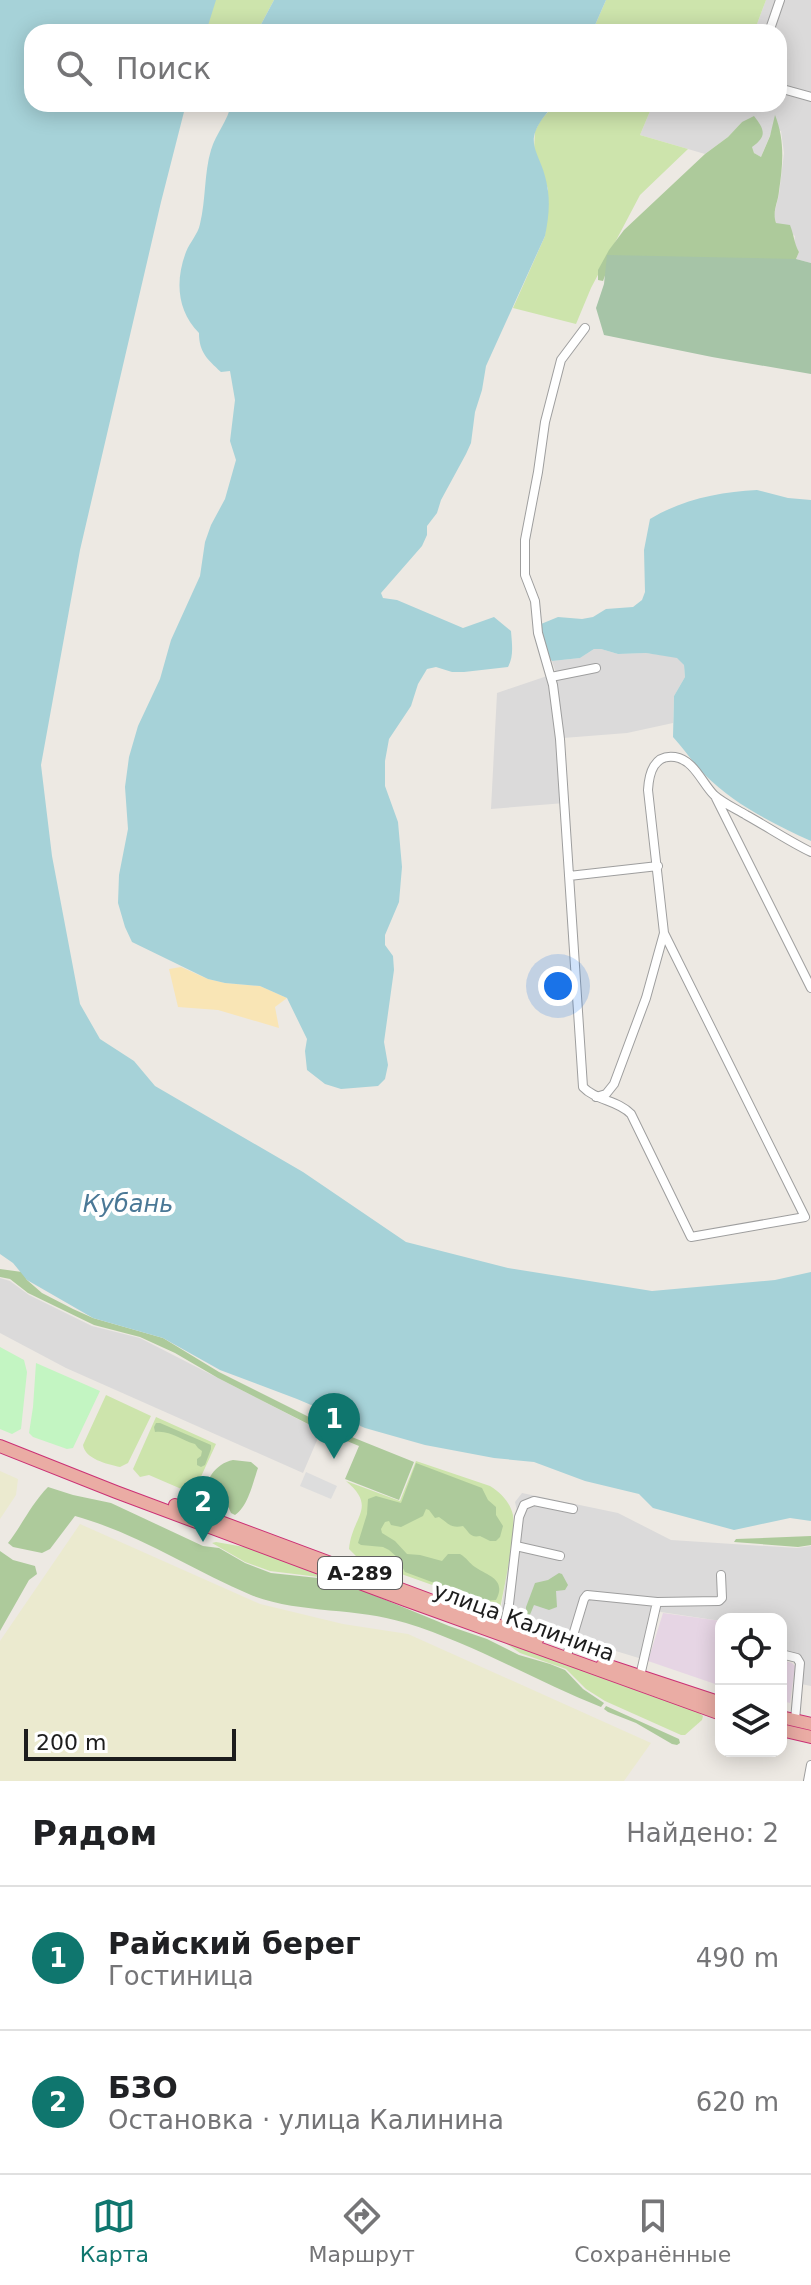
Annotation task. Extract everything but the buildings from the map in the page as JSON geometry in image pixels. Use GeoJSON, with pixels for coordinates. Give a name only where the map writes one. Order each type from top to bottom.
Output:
{"type":"FeatureCollection","features":[{"type":"Feature","properties":{"kind":"highway","name":"улица Калинина"},"geometry":{"type":"LineString","coordinates":[[0,1438],[568,1652],[715,1701]]}},
{"type":"Feature","properties":{"kind":"highway","name":"улица Калинина"},"geometry":{"type":"LineString","coordinates":[[0,1446],[405,1600],[715,1712]]}},
{"type":"Feature","properties":{"kind":"highway"},"geometry":{"type":"LineString","coordinates":[[787,1718],[811,1724]]}},
{"type":"Feature","properties":{"kind":"highway"},"geometry":{"type":"LineString","coordinates":[[787,1731],[811,1737]]}},
{"type":"Feature","properties":{"kind":"street"},"geometry":{"type":"LineString","coordinates":[[772,24],[780,0]]}},
{"type":"Feature","properties":{"kind":"street"},"geometry":{"type":"LineString","coordinates":[[787,90],[811,97]]}},
{"type":"Feature","properties":{"kind":"street"},"geometry":{"type":"LineString","coordinates":[[585,328],[561,360],[545,422],[525,540],[525,575],[535,601],[538,633],[551,677],[560,739],[583,1087],[596,1097],[624,1107],[631,1114],[691,1237],[808,1215],[664,933]]}},
{"type":"Feature","properties":{"kind":"street"},"geometry":{"type":"LineString","coordinates":[[551,677],[596,668]]}},
{"type":"Feature","properties":{"kind":"street"},"geometry":{"type":"LineString","coordinates":[[596,1097],[606,1094],[614,1084],[646,998],[664,933],[648,790],[648,778],[661,758],[681,759],[692,767],[716,797],[811,988]]}},
{"type":"Feature","properties":{"kind":"street"},"geometry":{"type":"LineString","coordinates":[[716,797],[811,852]]}},
{"type":"Feature","properties":{"kind":"street"},"geometry":{"type":"LineString","coordinates":[[569,876],[658,866]]}},
{"type":"Feature","properties":{"kind":"street"},"geometry":{"type":"LineString","coordinates":[[504,1627],[519,1517],[524,1505],[529,1502],[573,1509]]}},
{"type":"Feature","properties":{"kind":"street"},"geometry":{"type":"LineString","coordinates":[[516,1546],[560,1556]]}},
{"type":"Feature","properties":{"kind":"street"},"geometry":{"type":"LineString","coordinates":[[568,1652],[587,1595],[657,1602],[719,1601],[722,1598],[721,1575]]}},
{"type":"Feature","properties":{"kind":"street"},"geometry":{"type":"LineString","coordinates":[[640,1676],[657,1602]]}},
{"type":"Feature","properties":{"kind":"street"},"geometry":{"type":"LineString","coordinates":[[787,1656],[797,1658],[800,1663],[795,1720]]}},
{"type":"Feature","properties":{"kind":"street"},"geometry":{"type":"LineString","coordinates":[[808,1781],[811,1765]]}},
{"type":"Feature","properties":{"kind":"shaded area"},"geometry":{"type":"Polygon","coordinates":[[[766,0],[811,0],[811,263],[796,259],[799,252],[794,244],[795,236],[776,223],[774,215],[784,153],[781,131],[773,128],[761,157],[754,153],[742,122],[705,154],[640,135],[650,112],[787,112],[787,24],[757,24],[766,0]]]}},
{"type":"Feature","properties":{"kind":"shaded area"},"geometry":{"type":"Polygon","coordinates":[[[594,649],[618,654],[646,653],[677,657],[684,665],[685,677],[674,696],[673,723],[627,733],[563,738],[565,803],[491,809],[497,693],[556,673],[552,661],[580,658],[594,649]]]}},
{"type":"Feature","properties":{"kind":"shaded area"},"geometry":{"type":"Polygon","coordinates":[[[0,1278],[92,1326],[140,1338],[321,1431],[303,1473],[66,1368],[0,1333],[0,1278]]]}},
{"type":"Feature","properties":{"kind":"shaded area"},"geometry":{"type":"Polygon","coordinates":[[[306,1472],[337,1486],[331,1499],[300,1486],[306,1472]]]}},
{"type":"Feature","properties":{"kind":"shaded area"},"geometry":{"type":"Polygon","coordinates":[[[522,1493],[618,1513],[671,1540],[797,1548],[811,1546],[811,1686],[796,1683],[797,1664],[787,1660],[787,1613],[715,1613],[715,1620],[654,1611],[642,1659],[570,1637],[501,1610],[517,1511],[515,1502],[522,1493]]]}},
{"type":"Feature","properties":{"kind":"shaded area"},"geometry":{"type":"Polygon","coordinates":[[[663,1613],[715,1620],[715,1684],[648,1661],[663,1613]]]}},
{"type":"Feature","properties":{"kind":"shaded area"},"geometry":{"type":"Polygon","coordinates":[[[787,1662],[795,1666],[790,1703],[787,1702],[787,1662]]]}},
{"type":"Feature","properties":{"kind":"green space"},"geometry":{"type":"Polygon","coordinates":[[[214,0],[274,0],[261,24],[208,24],[214,0]]]}},
{"type":"Feature","properties":{"kind":"green space"},"geometry":{"type":"Polygon","coordinates":[[[606,0],[766,0],[757,24],[596,24],[606,0]]]}},
{"type":"Feature","properties":{"kind":"green space"},"geometry":{"type":"Polygon","coordinates":[[[548,112],[650,112],[640,135],[688,149],[640,195],[591,288],[576,324],[513,308],[545,236],[548,189],[534,150],[535,131],[548,112]]]}},
{"type":"Feature","properties":{"kind":"green space"},"geometry":{"type":"Polygon","coordinates":[[[775,115],[782,152],[775,219],[776,223],[790,225],[799,252],[796,259],[789,263],[609,265],[603,281],[598,280],[598,270],[624,230],[705,154],[742,122],[754,116],[763,132],[752,147],[754,153],[761,157],[775,115]]]}},
{"type":"Feature","properties":{"kind":"green space"},"geometry":{"type":"Polygon","coordinates":[[[607,255],[796,259],[811,263],[811,374],[604,335],[596,308],[604,284],[607,255]]]}},
{"type":"Feature","properties":{"kind":"green space"},"geometry":{"type":"Polygon","coordinates":[[[0,1269],[22,1272],[42,1293],[93,1318],[163,1338],[219,1372],[325,1425],[322,1430],[314,1427],[140,1337],[94,1325],[28,1293],[10,1279],[0,1277],[0,1269]]]}},
{"type":"Feature","properties":{"kind":"green space"},"geometry":{"type":"Polygon","coordinates":[[[0,1347],[24,1360],[27,1372],[21,1429],[12,1434],[0,1429],[0,1347]]]}},
{"type":"Feature","properties":{"kind":"green space"},"geometry":{"type":"Polygon","coordinates":[[[36,1363],[100,1391],[73,1448],[67,1449],[29,1433],[36,1363]]]}},
{"type":"Feature","properties":{"kind":"green space"},"geometry":{"type":"Polygon","coordinates":[[[106,1395],[151,1416],[128,1463],[120,1467],[92,1457],[83,1445],[106,1395]]]}},
{"type":"Feature","properties":{"kind":"green space"},"geometry":{"type":"Polygon","coordinates":[[[156,1417],[216,1444],[193,1494],[149,1475],[140,1477],[133,1469],[156,1417]]]}},
{"type":"Feature","properties":{"kind":"green space"},"geometry":{"type":"Polygon","coordinates":[[[156,1423],[211,1445],[205,1465],[197,1465],[202,1451],[195,1444],[171,1434],[155,1432],[156,1423]]]}},
{"type":"Feature","properties":{"kind":"green space"},"geometry":{"type":"Polygon","coordinates":[[[327,1427],[414,1462],[399,1500],[345,1479],[359,1446],[325,1432],[327,1427]]]}},
{"type":"Feature","properties":{"kind":"green space"},"geometry":{"type":"Polygon","coordinates":[[[233,1460],[251,1462],[258,1468],[247,1500],[235,1515],[224,1502],[217,1511],[205,1505],[205,1490],[210,1476],[220,1466],[233,1460]]]}},
{"type":"Feature","properties":{"kind":"green space"},"geometry":{"type":"Polygon","coordinates":[[[416,1461],[490,1486],[510,1506],[513,1535],[500,1609],[359,1559],[349,1549],[362,1506],[355,1490],[346,1481],[400,1501],[416,1461]]]}},
{"type":"Feature","properties":{"kind":"green space"},"geometry":{"type":"Polygon","coordinates":[[[416,1463],[482,1488],[496,1507],[496,1515],[503,1526],[500,1537],[490,1541],[474,1536],[463,1526],[455,1527],[439,1517],[435,1518],[426,1509],[423,1516],[401,1527],[385,1522],[382,1533],[407,1554],[442,1561],[448,1554],[460,1554],[498,1583],[496,1600],[483,1601],[405,1572],[389,1550],[358,1543],[368,1499],[376,1496],[401,1503],[416,1463]]]}},
{"type":"Feature","properties":{"kind":"green space"},"geometry":{"type":"Polygon","coordinates":[[[0,1471],[18,1479],[16,1495],[0,1519],[0,1471]]]}},
{"type":"Feature","properties":{"kind":"green space"},"geometry":{"type":"Polygon","coordinates":[[[48,1487],[111,1503],[203,1546],[219,1548],[271,1573],[337,1580],[487,1639],[519,1655],[565,1670],[583,1689],[604,1703],[601,1707],[456,1641],[406,1623],[289,1605],[251,1595],[142,1542],[75,1516],[50,1549],[42,1553],[13,1547],[8,1543],[48,1487]]]}},
{"type":"Feature","properties":{"kind":"green space"},"geometry":{"type":"Polygon","coordinates":[[[80,1524],[260,1604],[343,1624],[408,1634],[651,1743],[624,1781],[0,1781],[0,1641],[80,1524]]]}},
{"type":"Feature","properties":{"kind":"green space"},"geometry":{"type":"Polygon","coordinates":[[[811,1536],[811,1545],[798,1547],[734,1542],[736,1539],[811,1536]]]}},
{"type":"Feature","properties":{"kind":"green space"},"geometry":{"type":"Polygon","coordinates":[[[212,1543],[250,1548],[327,1578],[270,1571],[245,1562],[212,1543]]]}},
{"type":"Feature","properties":{"kind":"green space"},"geometry":{"type":"Polygon","coordinates":[[[0,1551],[13,1560],[35,1566],[37,1574],[29,1580],[0,1631],[0,1551]]]}},
{"type":"Feature","properties":{"kind":"green space"},"geometry":{"type":"Polygon","coordinates":[[[559,1573],[568,1585],[565,1590],[556,1591],[557,1607],[549,1610],[534,1605],[526,1618],[526,1607],[535,1583],[559,1573]]]}},
{"type":"Feature","properties":{"kind":"green space"},"geometry":{"type":"Polygon","coordinates":[[[504,1642],[687,1707],[703,1716],[702,1720],[681,1735],[605,1701],[586,1689],[566,1669],[520,1653],[504,1642]]]}},
{"type":"Feature","properties":{"kind":"green space"},"geometry":{"type":"Polygon","coordinates":[[[606,1706],[679,1739],[680,1743],[672,1744],[636,1723],[608,1712],[604,1709],[606,1706]]]}},
{"type":"Feature","properties":{"kind":"sand"},"geometry":{"type":"Polygon","coordinates":[[[181,967],[208,979],[260,986],[287,998],[275,1007],[279,1028],[218,1010],[178,1007],[169,969],[181,967]]]}},
{"type":"Feature","properties":{"kind":"water","name":"Кубань"},"geometry":{"type":"Polygon","coordinates":[[[0,0],[216,0],[208,24],[24,24],[24,112],[184,112],[80,550],[41,765],[52,856],[80,1004],[100,1039],[134,1061],[155,1086],[303,1172],[406,1242],[508,1268],[652,1291],[775,1280],[811,1272],[811,1521],[790,1518],[734,1530],[653,1508],[639,1494],[585,1481],[534,1462],[425,1445],[365,1428],[220,1370],[163,1338],[93,1318],[27,1280],[13,1263],[0,1254],[0,0]]]}},
{"type":"Feature","properties":{"kind":"water"},"geometry":{"type":"Polygon","coordinates":[[[274,0],[606,0],[596,24],[261,24],[274,0]]]}},
{"type":"Feature","properties":{"kind":"water"},"geometry":{"type":"Polygon","coordinates":[[[228,112],[548,112],[536,129],[534,139],[548,191],[545,236],[486,366],[471,443],[466,454],[437,513],[427,526],[422,546],[381,593],[383,598],[397,600],[463,628],[494,617],[511,631],[512,650],[508,667],[464,672],[436,667],[427,669],[411,706],[389,739],[385,786],[398,822],[402,867],[399,902],[385,935],[385,945],[393,956],[394,970],[384,1042],[388,1065],[385,1079],[378,1086],[341,1089],[325,1084],[307,1070],[307,1039],[287,998],[260,986],[208,979],[132,942],[118,903],[119,875],[128,829],[125,787],[129,757],[138,726],[160,679],[171,640],[200,576],[205,542],[225,499],[236,460],[230,441],[235,400],[230,371],[221,372],[205,355],[199,333],[182,305],[179,285],[182,263],[200,224],[211,150],[228,112]]]}},
{"type":"Feature","properties":{"kind":"water"},"geometry":{"type":"Polygon","coordinates":[[[757,490],[811,500],[811,841],[769,821],[729,796],[705,775],[673,737],[674,696],[685,677],[684,665],[677,658],[594,649],[580,658],[552,661],[543,639],[541,624],[558,617],[593,617],[606,609],[633,607],[642,600],[645,592],[644,550],[650,519],[675,506],[702,498],[757,490]]]}},
{"type":"Feature","properties":{"kind":"place","name":"Райский берег"},"geometry":{"type":"Point","coordinates":[334,1459]}},
{"type":"Feature","properties":{"kind":"place","name":"БЗО"},"geometry":{"type":"Point","coordinates":[203,1542]}}]}
